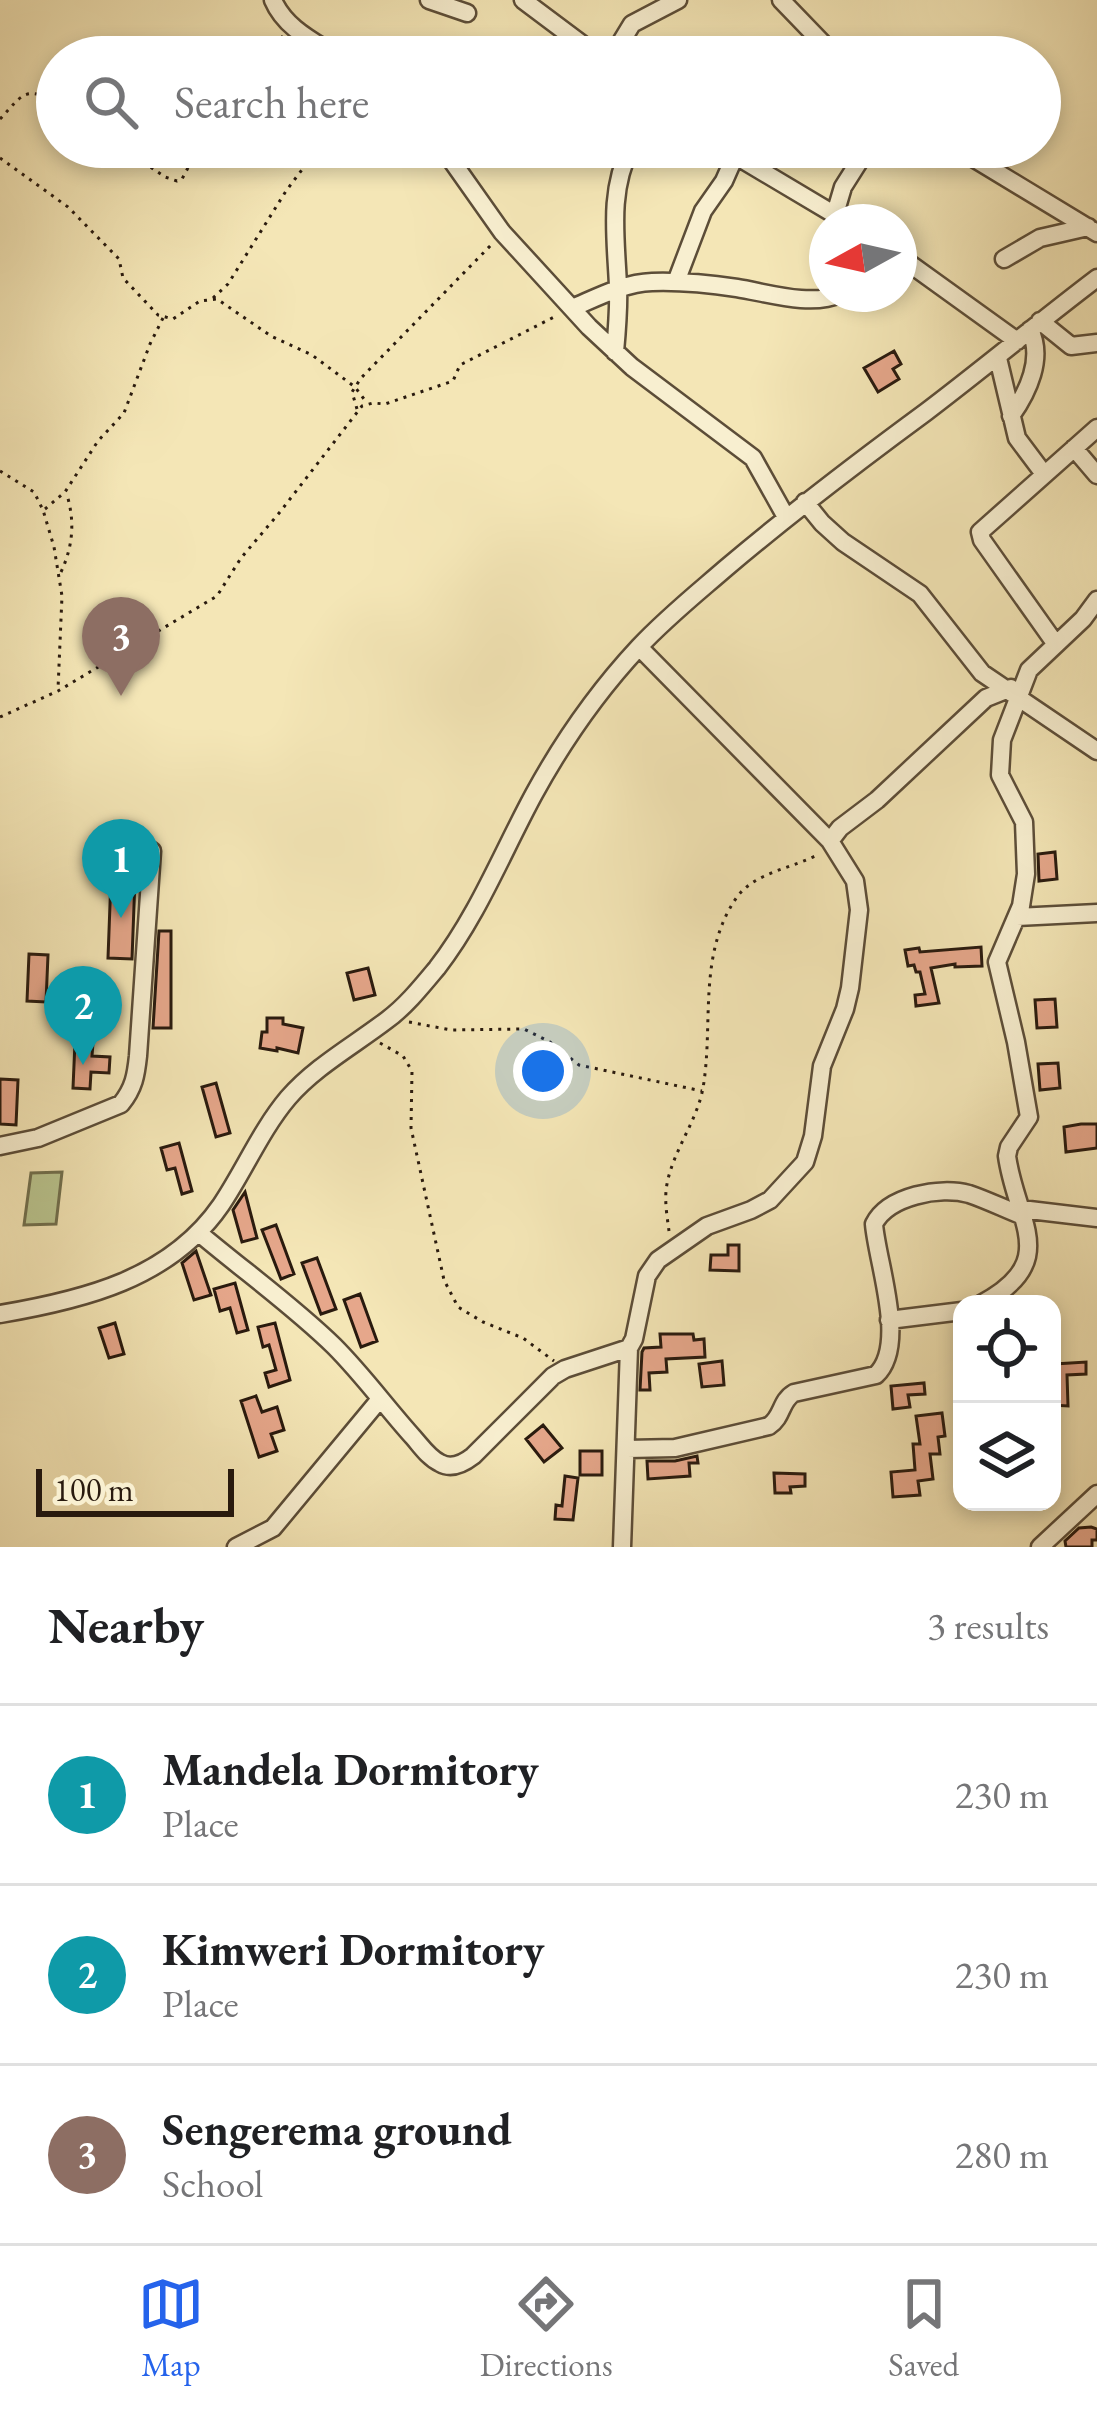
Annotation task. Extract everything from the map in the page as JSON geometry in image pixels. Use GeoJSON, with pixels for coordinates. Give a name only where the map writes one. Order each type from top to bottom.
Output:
{"type":"FeatureCollection","features":[{"type":"Feature","properties":{"kind":"street"},"geometry":{"type":"LineString","coordinates":[[273,0],[280,16],[305,36]]}},
{"type":"Feature","properties":{"kind":"street"},"geometry":{"type":"LineString","coordinates":[[428,0],[467,13]]}},
{"type":"Feature","properties":{"kind":"street"},"geometry":{"type":"LineString","coordinates":[[523,0],[571,36]]}},
{"type":"Feature","properties":{"kind":"street"},"geometry":{"type":"LineString","coordinates":[[625,36],[632,24],[678,0]]}},
{"type":"Feature","properties":{"kind":"street"},"geometry":{"type":"LineString","coordinates":[[781,0],[816,36]]}},
{"type":"Feature","properties":{"kind":"street"},"geometry":{"type":"LineString","coordinates":[[457,168],[502,232],[615,352],[753,458],[786,517]]}},
{"type":"Feature","properties":{"kind":"street"},"geometry":{"type":"LineString","coordinates":[[615,352],[615,195],[622,168]]}},
{"type":"Feature","properties":{"kind":"street"},"geometry":{"type":"LineString","coordinates":[[676,282],[703,211],[724,181],[726,168]]}},
{"type":"Feature","properties":{"kind":"street"},"geometry":{"type":"LineString","coordinates":[[757,168],[817,204]]}},
{"type":"Feature","properties":{"kind":"street"},"geometry":{"type":"LineString","coordinates":[[842,204],[843,187],[855,168]]}},
{"type":"Feature","properties":{"kind":"street"},"geometry":{"type":"LineString","coordinates":[[990,168],[1093,230]]}},
{"type":"Feature","properties":{"kind":"street"},"geometry":{"type":"LineString","coordinates":[[1004,259],[1040,238],[1093,230]]}},
{"type":"Feature","properties":{"kind":"street"},"geometry":{"type":"LineString","coordinates":[[917,269],[1029,331],[1071,346],[1097,343]]}},
{"type":"Feature","properties":{"kind":"street"},"geometry":{"type":"LineString","coordinates":[[0,1314],[133,1280],[199,1233],[291,1095],[318,1069],[389,1019],[459,938],[535,792],[591,703],[640,647],[786,517],[1097,278]]}},
{"type":"Feature","properties":{"kind":"street"},"geometry":{"type":"LineString","coordinates":[[572,308],[636,283],[676,282],[809,298]]}},
{"type":"Feature","properties":{"kind":"street"},"geometry":{"type":"LineString","coordinates":[[1011,416],[1029,387],[1036,346],[1029,331]]}},
{"type":"Feature","properties":{"kind":"street"},"geometry":{"type":"LineString","coordinates":[[998,358],[1017,439],[1044,474]]}},
{"type":"Feature","properties":{"kind":"street"},"geometry":{"type":"LineString","coordinates":[[1055,643],[980,532],[1097,428]]}},
{"type":"Feature","properties":{"kind":"street"},"geometry":{"type":"LineString","coordinates":[[1074,448],[1097,475]]}},
{"type":"Feature","properties":{"kind":"street"},"geometry":{"type":"LineString","coordinates":[[806,502],[843,542],[920,594],[982,673],[1014,690],[1097,751]]}},
{"type":"Feature","properties":{"kind":"street"},"geometry":{"type":"LineString","coordinates":[[994,1295],[1024,1268],[1030,1242],[1007,1156],[1026,1125],[1029,1108],[997,962],[1017,917],[1025,874],[1024,822],[1002,782],[1002,740],[1014,690],[1097,600]]}},
{"type":"Feature","properties":{"kind":"street"},"geometry":{"type":"LineString","coordinates":[[622,1547],[628,1348],[647,1276],[658,1260],[707,1226],[770,1200],[806,1162],[822,1066],[850,988],[859,910],[855,881],[830,841],[640,647]]}},
{"type":"Feature","properties":{"kind":"street"},"geometry":{"type":"LineString","coordinates":[[830,841],[986,698],[1014,690]]}},
{"type":"Feature","properties":{"kind":"street"},"geometry":{"type":"LineString","coordinates":[[0,1146],[58,1130],[121,1103],[129,1094],[138,1056],[152,851]]}},
{"type":"Feature","properties":{"kind":"street"},"geometry":{"type":"LineString","coordinates":[[1017,917],[1097,913]]}},
{"type":"Feature","properties":{"kind":"street"},"geometry":{"type":"LineString","coordinates":[[627,1449],[675,1448],[769,1426],[794,1393],[876,1375],[887,1360],[889,1320],[874,1232],[883,1210],[916,1197],[951,1191],[1022,1212],[1097,1218]]}},
{"type":"Feature","properties":{"kind":"street"},"geometry":{"type":"LineString","coordinates":[[199,1233],[332,1344],[426,1452],[450,1466],[464,1464],[553,1376],[628,1348]]}},
{"type":"Feature","properties":{"kind":"street"},"geometry":{"type":"LineString","coordinates":[[889,1320],[953,1312]]}},
{"type":"Feature","properties":{"kind":"street"},"geometry":{"type":"LineString","coordinates":[[236,1547],[274,1528],[380,1400]]}},
{"type":"Feature","properties":{"kind":"street"},"geometry":{"type":"LineString","coordinates":[[1040,1547],[1097,1494]]}},
{"type":"Feature","properties":{"kind":"path"},"geometry":{"type":"LineString","coordinates":[[283,36],[291,27]]}},
{"type":"Feature","properties":{"kind":"path"},"geometry":{"type":"LineString","coordinates":[[0,119],[20,96],[36,93]]}},
{"type":"Feature","properties":{"kind":"path"},"geometry":{"type":"LineString","coordinates":[[0,158],[91,228],[119,259],[123,278],[163,318],[179,317],[228,284],[304,168]]}},
{"type":"Feature","properties":{"kind":"path"},"geometry":{"type":"LineString","coordinates":[[152,168],[177,181],[188,168]]}},
{"type":"Feature","properties":{"kind":"path"},"geometry":{"type":"LineString","coordinates":[[357,410],[352,397],[355,387],[502,232]]}},
{"type":"Feature","properties":{"kind":"path"},"geometry":{"type":"LineString","coordinates":[[212,299],[280,342],[308,352],[355,387],[367,404]]}},
{"type":"Feature","properties":{"kind":"path"},"geometry":{"type":"LineString","coordinates":[[0,717],[58,691],[217,596],[241,558],[357,410],[453,381],[460,365],[572,308]]}},
{"type":"Feature","properties":{"kind":"path"},"geometry":{"type":"LineString","coordinates":[[43,509],[65,492],[98,441],[124,413],[163,318]]}},
{"type":"Feature","properties":{"kind":"path"},"geometry":{"type":"LineString","coordinates":[[0,471],[28,486],[43,509],[60,574],[58,691]]}},
{"type":"Feature","properties":{"kind":"path"},"geometry":{"type":"LineString","coordinates":[[60,574],[72,542],[65,492]]}},
{"type":"Feature","properties":{"kind":"path"},"geometry":{"type":"LineString","coordinates":[[672,1250],[667,1182],[702,1091],[713,956],[727,915],[753,881],[818,855],[830,841]]}},
{"type":"Feature","properties":{"kind":"path"},"geometry":{"type":"LineString","coordinates":[[389,1019],[451,1030],[524,1029],[579,1065],[702,1091]]}},
{"type":"Feature","properties":{"kind":"path"},"geometry":{"type":"LineString","coordinates":[[366,1034],[403,1056],[412,1071],[411,1128],[450,1297],[470,1315],[523,1338],[565,1369]]}},
{"type":"Feature","properties":{"kind":"green space"},"geometry":{"type":"Polygon","coordinates":[[[62,1172],[56,1224],[24,1225],[31,1173],[62,1172]]]}},
{"type":"Feature","properties":{"kind":"building"},"geometry":{"type":"Polygon","coordinates":[[[894,351],[901,364],[893,369],[899,379],[878,392],[864,368],[894,351]]]}},
{"type":"Feature","properties":{"kind":"building"},"geometry":{"type":"Polygon","coordinates":[[[1055,852],[1057,879],[1039,881],[1038,854],[1055,852]]]}},
{"type":"Feature","properties":{"kind":"building"},"geometry":{"type":"Polygon","coordinates":[[[111,878],[135,879],[132,959],[108,958],[111,878]]]}},
{"type":"Feature","properties":{"kind":"building"},"geometry":{"type":"Polygon","coordinates":[[[159,931],[171,931],[171,1028],[153,1028],[159,931]]]}},
{"type":"Feature","properties":{"kind":"building"},"geometry":{"type":"Polygon","coordinates":[[[981,947],[982,966],[931,968],[939,1003],[916,1006],[915,995],[925,994],[920,972],[908,966],[905,950],[981,947]]]}},
{"type":"Feature","properties":{"kind":"building"},"geometry":{"type":"Polygon","coordinates":[[[29,954],[48,955],[46,1002],[27,1001],[29,954]]]}},
{"type":"Feature","properties":{"kind":"building"},"geometry":{"type":"Polygon","coordinates":[[[368,968],[375,995],[354,1000],[347,973],[368,968]]]}},
{"type":"Feature","properties":{"kind":"building"},"geometry":{"type":"Polygon","coordinates":[[[1055,999],[1057,1027],[1037,1028],[1035,1000],[1055,999]]]}},
{"type":"Feature","properties":{"kind":"building"},"geometry":{"type":"Polygon","coordinates":[[[267,1018],[283,1018],[283,1024],[303,1028],[298,1053],[260,1048],[267,1018]]]}},
{"type":"Feature","properties":{"kind":"building"},"geometry":{"type":"Polygon","coordinates":[[[75,1042],[93,1043],[92,1056],[110,1057],[109,1073],[91,1072],[90,1089],[73,1088],[75,1042]]]}},
{"type":"Feature","properties":{"kind":"building"},"geometry":{"type":"Polygon","coordinates":[[[1058,1063],[1060,1088],[1040,1090],[1038,1064],[1058,1063]]]}},
{"type":"Feature","properties":{"kind":"building"},"geometry":{"type":"Polygon","coordinates":[[[0,1079],[18,1080],[16,1125],[0,1124],[0,1079]]]}},
{"type":"Feature","properties":{"kind":"building"},"geometry":{"type":"Polygon","coordinates":[[[216,1083],[230,1133],[216,1137],[202,1087],[216,1083]]]}},
{"type":"Feature","properties":{"kind":"building"},"geometry":{"type":"Polygon","coordinates":[[[1097,1124],[1097,1148],[1066,1152],[1064,1127],[1097,1124]]]}},
{"type":"Feature","properties":{"kind":"building"},"geometry":{"type":"Polygon","coordinates":[[[179,1143],[192,1191],[182,1194],[175,1168],[167,1170],[161,1148],[179,1143]]]}},
{"type":"Feature","properties":{"kind":"building"},"geometry":{"type":"Polygon","coordinates":[[[245,1192],[257,1238],[242,1242],[233,1210],[245,1192]]]}},
{"type":"Feature","properties":{"kind":"building"},"geometry":{"type":"Polygon","coordinates":[[[276,1225],[294,1274],[281,1279],[262,1230],[276,1225]]]}},
{"type":"Feature","properties":{"kind":"building"},"geometry":{"type":"Polygon","coordinates":[[[728,1245],[739,1245],[739,1271],[710,1270],[711,1255],[728,1255],[728,1245]]]}},
{"type":"Feature","properties":{"kind":"building"},"geometry":{"type":"Polygon","coordinates":[[[196,1251],[211,1295],[194,1300],[182,1263],[196,1251]]]}},
{"type":"Feature","properties":{"kind":"building"},"geometry":{"type":"Polygon","coordinates":[[[317,1258],[336,1309],[321,1314],[302,1263],[317,1258]]]}},
{"type":"Feature","properties":{"kind":"building"},"geometry":{"type":"Polygon","coordinates":[[[235,1283],[248,1330],[237,1333],[230,1308],[220,1311],[214,1289],[235,1283]]]}},
{"type":"Feature","properties":{"kind":"building"},"geometry":{"type":"Polygon","coordinates":[[[360,1294],[377,1341],[361,1347],[344,1300],[360,1294]]]}},
{"type":"Feature","properties":{"kind":"building"},"geometry":{"type":"Polygon","coordinates":[[[115,1323],[124,1354],[109,1358],[99,1328],[115,1323]]]}},
{"type":"Feature","properties":{"kind":"building"},"geometry":{"type":"Polygon","coordinates":[[[275,1323],[290,1380],[269,1387],[265,1373],[276,1370],[258,1327],[275,1323]]]}},
{"type":"Feature","properties":{"kind":"building"},"geometry":{"type":"Polygon","coordinates":[[[660,1334],[693,1334],[694,1340],[704,1339],[705,1357],[666,1359],[667,1372],[649,1373],[650,1390],[640,1390],[642,1352],[661,1347],[660,1334]]]}},
{"type":"Feature","properties":{"kind":"building"},"geometry":{"type":"Polygon","coordinates":[[[722,1361],[724,1385],[702,1387],[699,1364],[722,1361]]]}},
{"type":"Feature","properties":{"kind":"building"},"geometry":{"type":"Polygon","coordinates":[[[1086,1362],[1086,1374],[1067,1375],[1068,1406],[1061,1406],[1061,1364],[1086,1362]]]}},
{"type":"Feature","properties":{"kind":"building"},"geometry":{"type":"Polygon","coordinates":[[[924,1383],[925,1394],[908,1395],[910,1407],[893,1409],[891,1386],[924,1383]]]}},
{"type":"Feature","properties":{"kind":"building"},"geometry":{"type":"Polygon","coordinates":[[[256,1396],[262,1412],[277,1407],[284,1430],[271,1434],[277,1451],[259,1457],[241,1401],[256,1396]]]}},
{"type":"Feature","properties":{"kind":"building"},"geometry":{"type":"Polygon","coordinates":[[[942,1413],[945,1436],[938,1437],[940,1454],[930,1454],[933,1479],[918,1481],[920,1495],[893,1497],[891,1472],[915,1470],[913,1444],[920,1444],[916,1416],[942,1413]]]}},
{"type":"Feature","properties":{"kind":"building"},"geometry":{"type":"Polygon","coordinates":[[[543,1425],[562,1448],[544,1462],[526,1439],[543,1425]]]}},
{"type":"Feature","properties":{"kind":"building"},"geometry":{"type":"Polygon","coordinates":[[[580,1451],[602,1451],[602,1475],[580,1475],[580,1451]]]}},
{"type":"Feature","properties":{"kind":"building"},"geometry":{"type":"Polygon","coordinates":[[[697,1456],[698,1463],[689,1463],[690,1476],[648,1479],[647,1461],[697,1456]]]}},
{"type":"Feature","properties":{"kind":"building"},"geometry":{"type":"Polygon","coordinates":[[[774,1473],[805,1474],[805,1486],[790,1487],[791,1493],[775,1493],[774,1473]]]}},
{"type":"Feature","properties":{"kind":"building"},"geometry":{"type":"Polygon","coordinates":[[[565,1476],[578,1478],[573,1520],[555,1519],[556,1505],[562,1506],[565,1476]]]}},
{"type":"Feature","properties":{"kind":"building"},"geometry":{"type":"Polygon","coordinates":[[[1079,1528],[1097,1529],[1092,1547],[1066,1547],[1065,1541],[1079,1528]]]}},
{"type":"Feature","properties":{"kind":"place","name":"Sengerema ground"},"geometry":{"type":"Point","coordinates":[121,696]}},
{"type":"Feature","properties":{"kind":"place","name":"Mandela Dormitory"},"geometry":{"type":"Point","coordinates":[121,918]}},
{"type":"Feature","properties":{"kind":"place","name":"Kimweri Dormitory"},"geometry":{"type":"Point","coordinates":[83,1065]}}]}
